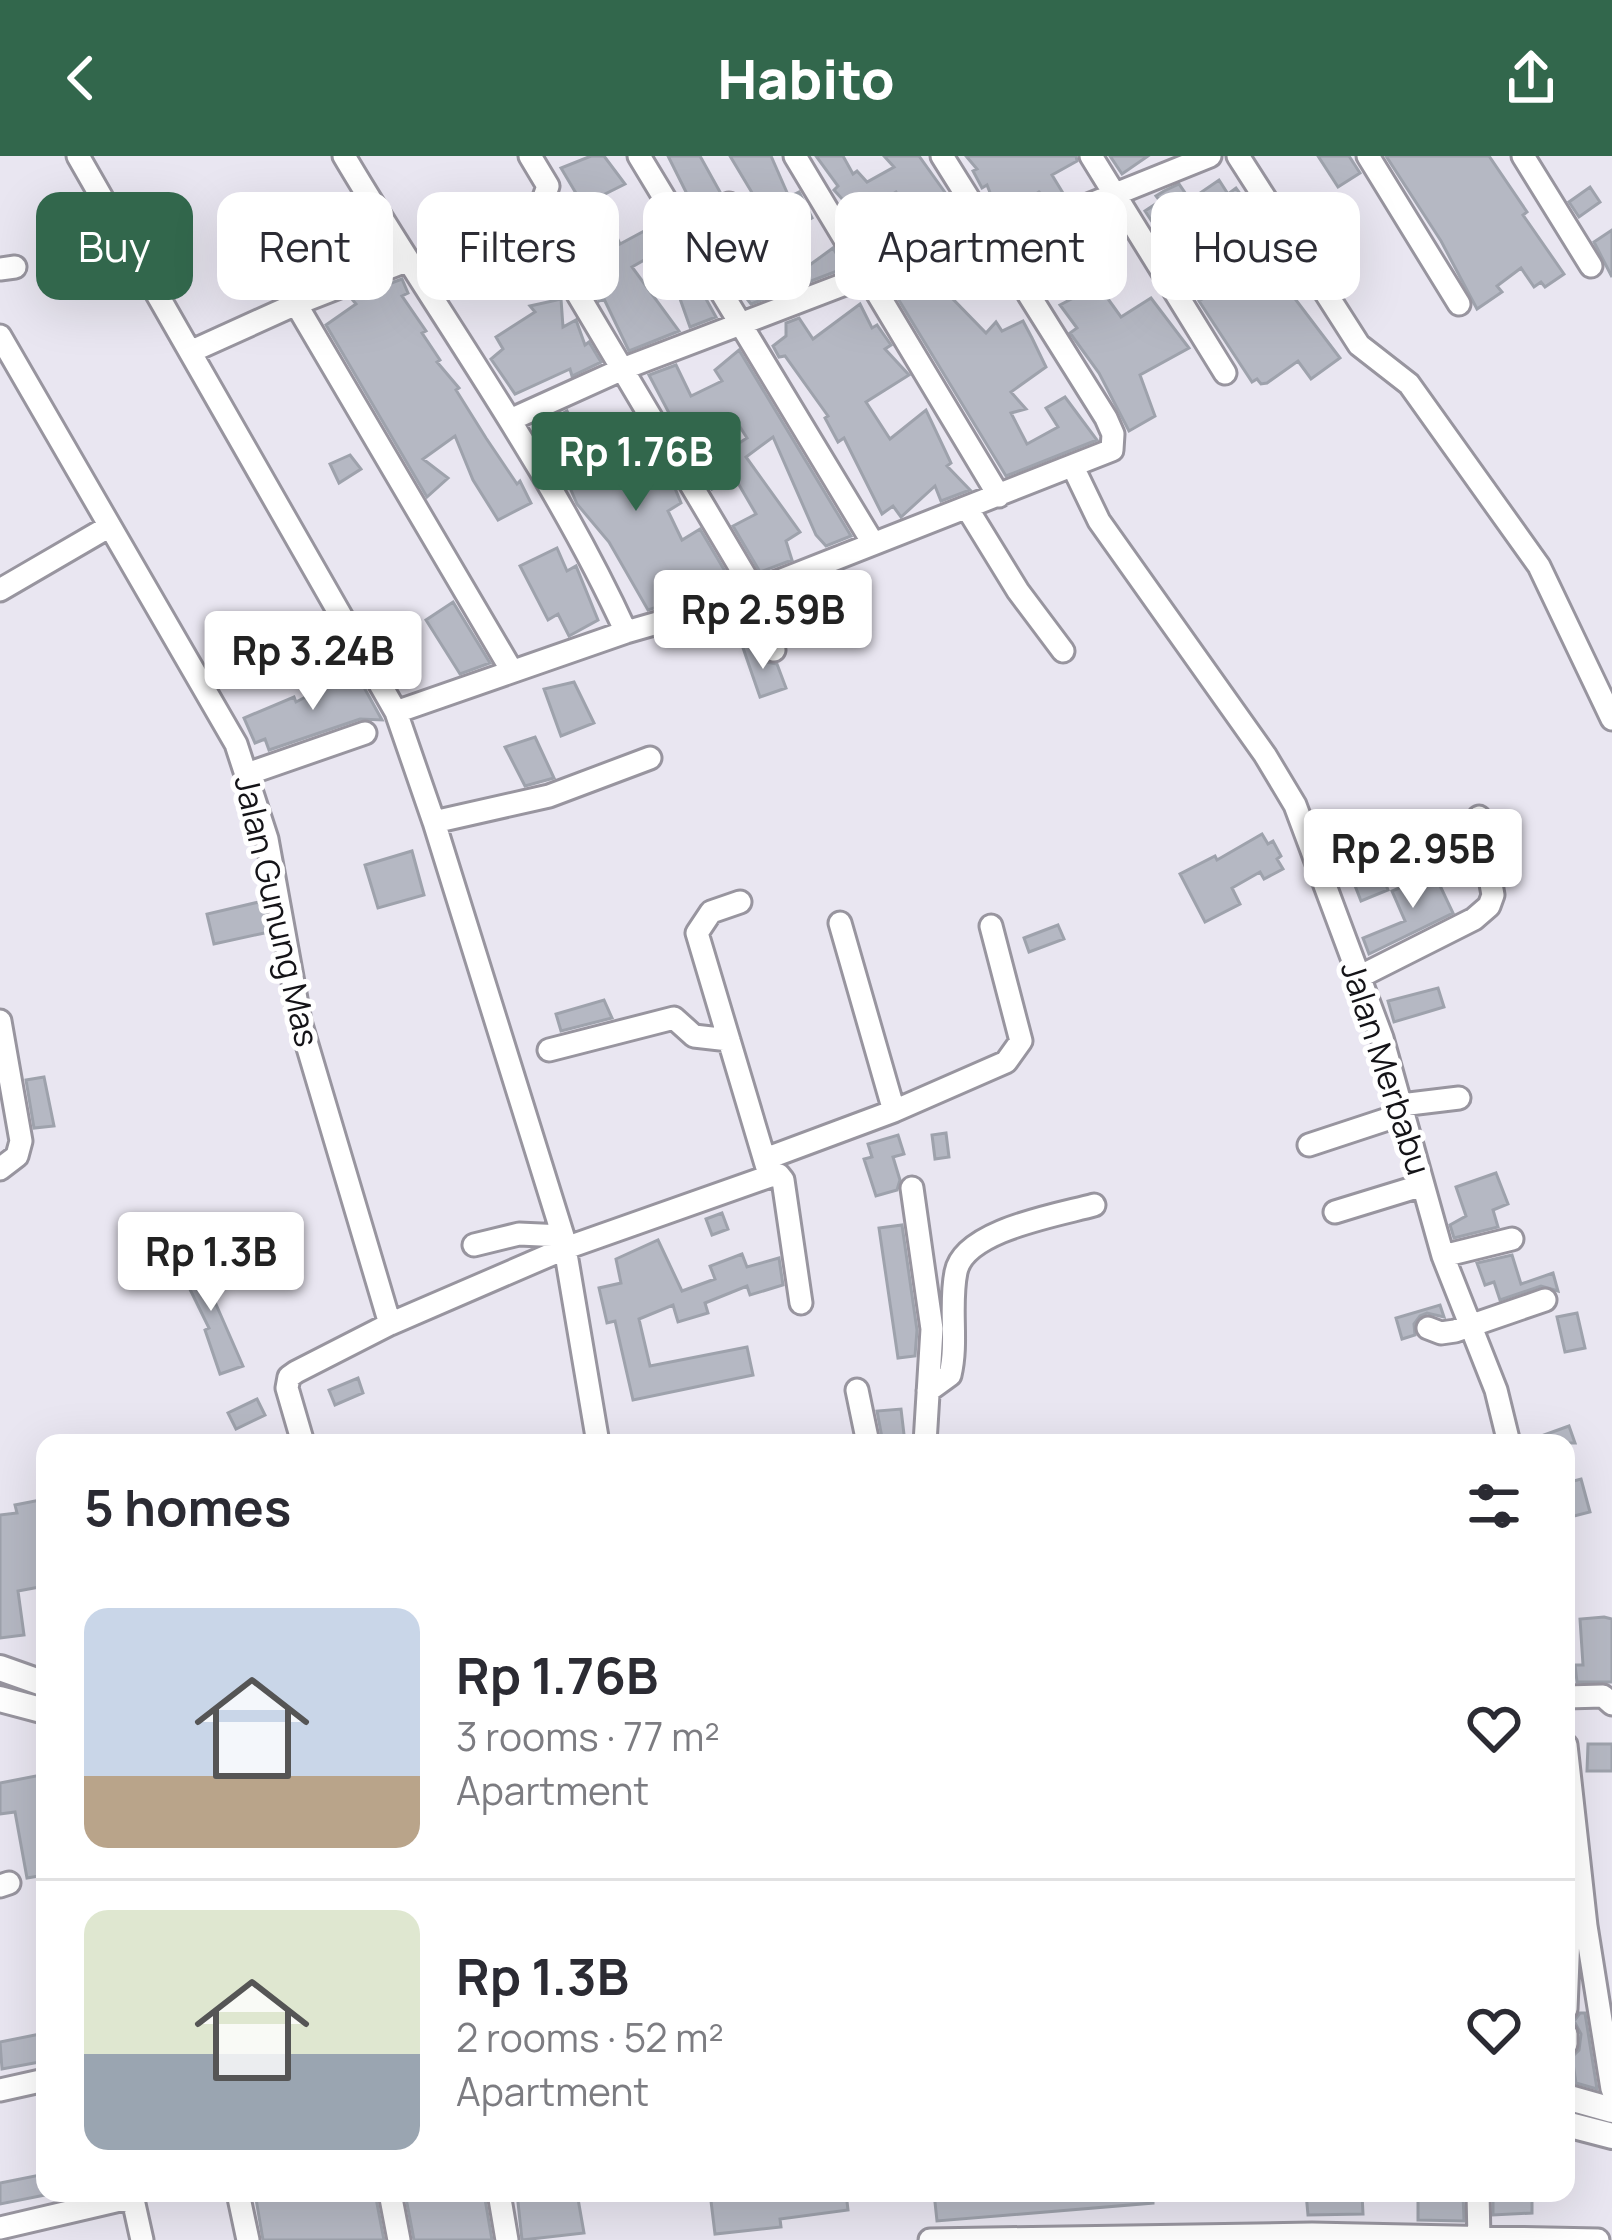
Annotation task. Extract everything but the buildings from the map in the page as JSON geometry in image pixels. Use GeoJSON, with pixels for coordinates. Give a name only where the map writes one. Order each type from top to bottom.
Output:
{"type":"FeatureCollection","features":[{"type":"Feature","properties":{"kind":"main road"},"geometry":{"type":"LineString","coordinates":[[0,1668],[36,1681]]}},
{"type":"Feature","properties":{"kind":"main road"},"geometry":{"type":"LineString","coordinates":[[0,1700],[36,1709]]}},
{"type":"Feature","properties":{"kind":"main road"},"geometry":{"type":"LineString","coordinates":[[1575,2100],[1612,2110]]}},
{"type":"Feature","properties":{"kind":"main road"},"geometry":{"type":"LineString","coordinates":[[1575,2126],[1612,2136]]}},
{"type":"Feature","properties":{"kind":"street"},"geometry":{"type":"LineString","coordinates":[[79,156],[396,712],[565,1242],[597,1434]]}},
{"type":"Feature","properties":{"kind":"street"},"geometry":{"type":"LineString","coordinates":[[344,156],[510,420],[597,569],[626,632]]}},
{"type":"Feature","properties":{"kind":"street"},"geometry":{"type":"LineString","coordinates":[[530,156],[548,186],[536,223],[753,589]]}},
{"type":"Feature","properties":{"kind":"street"},"geometry":{"type":"LineString","coordinates":[[639,156],[661,192]]}},
{"type":"Feature","properties":{"kind":"street"},"geometry":{"type":"LineString","coordinates":[[795,156],[835,224]]}},
{"type":"Feature","properties":{"kind":"street"},"geometry":{"type":"LineString","coordinates":[[942,156],[964,192]]}},
{"type":"Feature","properties":{"kind":"street"},"geometry":{"type":"LineString","coordinates":[[1091,156],[1114,192]]}},
{"type":"Feature","properties":{"kind":"street"},"geometry":{"type":"LineString","coordinates":[[1123,192],[1210,156]]}},
{"type":"Feature","properties":{"kind":"street"},"geometry":{"type":"LineString","coordinates":[[1238,156],[1359,345],[1409,384],[1538,566],[1612,719]]}},
{"type":"Feature","properties":{"kind":"street"},"geometry":{"type":"LineString","coordinates":[[1368,156],[1459,304]]}},
{"type":"Feature","properties":{"kind":"street"},"geometry":{"type":"LineString","coordinates":[[1522,156],[1591,266]]}},
{"type":"Feature","properties":{"kind":"street"},"geometry":{"type":"LineString","coordinates":[[1127,213],[1225,373]]}},
{"type":"Feature","properties":{"kind":"street"},"geometry":{"type":"LineString","coordinates":[[190,352],[406,261]]}},
{"type":"Feature","properties":{"kind":"street"},"geometry":{"type":"LineString","coordinates":[[510,420],[625,368],[835,288]]}},
{"type":"Feature","properties":{"kind":"street"},"geometry":{"type":"LineString","coordinates":[[725,300],[873,543]]}},
{"type":"Feature","properties":{"kind":"street"},"geometry":{"type":"LineString","coordinates":[[881,300],[999,496]]}},
{"type":"Feature","properties":{"kind":"street"},"geometry":{"type":"LineString","coordinates":[[396,712],[626,632],[713,607],[1112,451],[1113,434],[1030,300]]}},
{"type":"Feature","properties":{"kind":"street"},"geometry":{"type":"LineString","coordinates":[[296,304],[512,671]]}},
{"type":"Feature","properties":{"kind":"street","name":"Jalan Gunung Mas"},"geometry":{"type":"LineString","coordinates":[[0,336],[220,712],[247,774],[267,839],[300,1021],[390,1324]]}},
{"type":"Feature","properties":{"kind":"street","name":"Jalan Merbabu"},"geometry":{"type":"LineString","coordinates":[[1073,467],[1099,520],[1284,783],[1359,977],[1443,1256],[1496,1390],[1507,1434]]}},
{"type":"Feature","properties":{"kind":"street"},"geometry":{"type":"LineString","coordinates":[[967,508],[1018,591],[1063,651]]}},
{"type":"Feature","properties":{"kind":"street"},"geometry":{"type":"LineString","coordinates":[[0,590],[110,526]]}},
{"type":"Feature","properties":{"kind":"street"},"geometry":{"type":"LineString","coordinates":[[713,607],[760,623],[774,650]]}},
{"type":"Feature","properties":{"kind":"street"},"geometry":{"type":"LineString","coordinates":[[247,774],[365,733]]}},
{"type":"Feature","properties":{"kind":"street"},"geometry":{"type":"LineString","coordinates":[[434,822],[548,796],[650,758]]}},
{"type":"Feature","properties":{"kind":"street"},"geometry":{"type":"LineString","coordinates":[[1359,977],[1474,919],[1489,906],[1493,895],[1479,817]]}},
{"type":"Feature","properties":{"kind":"street"},"geometry":{"type":"LineString","coordinates":[[740,902],[711,912],[697,933],[767,1168],[783,1180],[801,1303]]}},
{"type":"Feature","properties":{"kind":"street"},"geometry":{"type":"LineString","coordinates":[[840,923],[895,1111]]}},
{"type":"Feature","properties":{"kind":"street"},"geometry":{"type":"LineString","coordinates":[[300,1434],[286,1388],[289,1377],[565,1242],[767,1168],[1006,1062],[1021,1041],[991,926]]}},
{"type":"Feature","properties":{"kind":"street"},"geometry":{"type":"LineString","coordinates":[[549,1050],[674,1018],[694,1036],[729,1040]]}},
{"type":"Feature","properties":{"kind":"street"},"geometry":{"type":"LineString","coordinates":[[0,1022],[21,1141],[17,1156],[0,1169]]}},
{"type":"Feature","properties":{"kind":"street"},"geometry":{"type":"LineString","coordinates":[[1310,1145],[1402,1109],[1459,1098]]}},
{"type":"Feature","properties":{"kind":"street"},"geometry":{"type":"LineString","coordinates":[[1335,1212],[1423,1185]]}},
{"type":"Feature","properties":{"kind":"street"},"geometry":{"type":"LineString","coordinates":[[912,1188],[932,1329],[926,1434]]}},
{"type":"Feature","properties":{"kind":"street"},"geometry":{"type":"LineString","coordinates":[[928,1391],[950,1375],[956,1269],[964,1252],[1005,1230],[1094,1204]]}},
{"type":"Feature","properties":{"kind":"street"},"geometry":{"type":"LineString","coordinates":[[474,1245],[519,1234],[565,1242]]}},
{"type":"Feature","properties":{"kind":"street"},"geometry":{"type":"LineString","coordinates":[[1443,1256],[1512,1239]]}},
{"type":"Feature","properties":{"kind":"street"},"geometry":{"type":"LineString","coordinates":[[1428,1328],[1441,1333],[1545,1300]]}},
{"type":"Feature","properties":{"kind":"street"},"geometry":{"type":"LineString","coordinates":[[857,1390],[866,1434]]}},
{"type":"Feature","properties":{"kind":"street"},"geometry":{"type":"LineString","coordinates":[[1575,1697],[1603,1696],[1612,1704]]}},
{"type":"Feature","properties":{"kind":"street"},"geometry":{"type":"LineString","coordinates":[[1575,1874],[1578,1918],[1612,2089]]}},
{"type":"Feature","properties":{"kind":"street"},"geometry":{"type":"LineString","coordinates":[[1578,1918],[1612,1923]]}},
{"type":"Feature","properties":{"kind":"street"},"geometry":{"type":"LineString","coordinates":[[1575,1941],[1578,1918]]}},
{"type":"Feature","properties":{"kind":"street"},"geometry":{"type":"LineString","coordinates":[[0,2090],[36,2082]]}},
{"type":"Feature","properties":{"kind":"street"},"geometry":{"type":"LineString","coordinates":[[0,2228],[37,2230],[124,2202]]}},
{"type":"Feature","properties":{"kind":"street"},"geometry":{"type":"LineString","coordinates":[[131,2202],[142,2240]]}},
{"type":"Feature","properties":{"kind":"street"},"geometry":{"type":"LineString","coordinates":[[240,2202],[248,2240]]}},
{"type":"Feature","properties":{"kind":"street"},"geometry":{"type":"LineString","coordinates":[[392,2202],[399,2240]]}},
{"type":"Feature","properties":{"kind":"street"},"geometry":{"type":"LineString","coordinates":[[501,2202],[507,2240]]}},
{"type":"Feature","properties":{"kind":"street"},"geometry":{"type":"LineString","coordinates":[[1478,2202],[1479,2239]]}},
{"type":"Feature","properties":{"kind":"street"},"geometry":{"type":"LineString","coordinates":[[930,2240],[1598,2240]]}}]}
